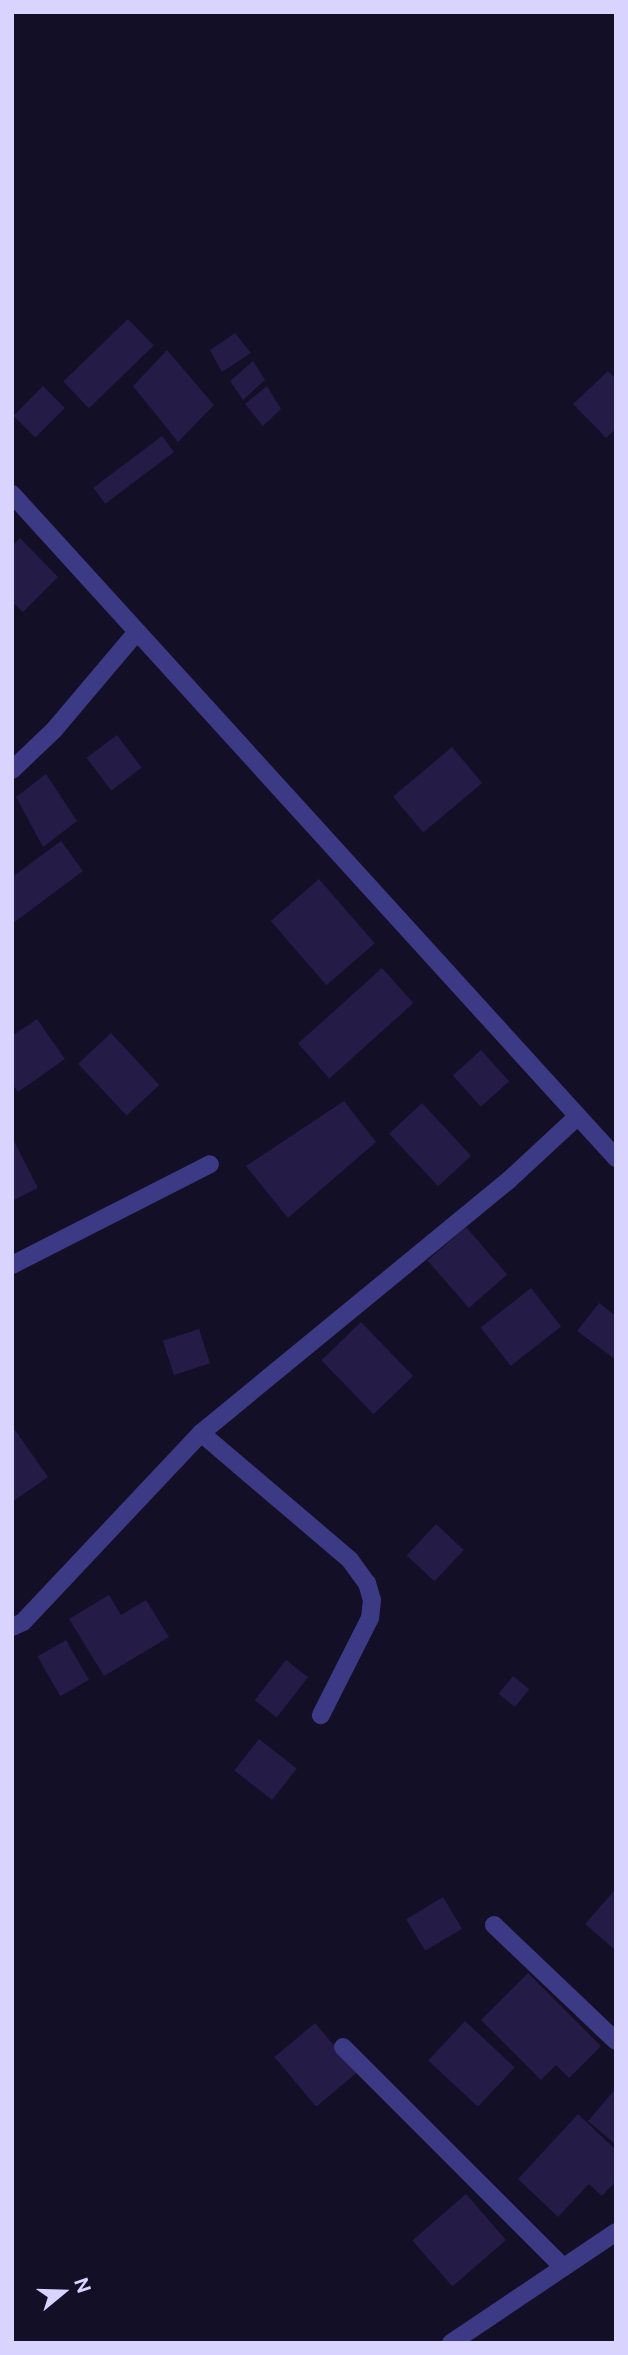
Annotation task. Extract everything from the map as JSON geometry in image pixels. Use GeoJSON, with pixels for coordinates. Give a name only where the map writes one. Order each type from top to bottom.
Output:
{"type":"FeatureCollection","features":[{"type":"Feature","properties":{"kind":"street"},"geometry":{"type":"LineString","coordinates":[[12,494],[135,634],[576,1118],[616,1158]]}},
{"type":"Feature","properties":{"kind":"street"},"geometry":{"type":"LineString","coordinates":[[12,770],[54,730],[135,634]]}},
{"type":"Feature","properties":{"kind":"street"},"geometry":{"type":"LineString","coordinates":[[12,1627],[23,1622],[201,1433],[509,1180],[576,1118]]}},
{"type":"Feature","properties":{"kind":"street"},"geometry":{"type":"LineString","coordinates":[[12,1265],[210,1164]]}},
{"type":"Feature","properties":{"kind":"street"},"geometry":{"type":"LineString","coordinates":[[201,1433],[341,1552],[367,1583],[372,1600],[370,1618],[321,1715]]}},
{"type":"Feature","properties":{"kind":"street"},"geometry":{"type":"LineString","coordinates":[[494,1925],[616,2041]]}},
{"type":"Feature","properties":{"kind":"street"},"geometry":{"type":"LineString","coordinates":[[343,2047],[563,2267]]}},
{"type":"Feature","properties":{"kind":"street"},"geometry":{"type":"LineString","coordinates":[[451,2343],[616,2232]]}},
{"type":"Feature","properties":{"kind":"building"},"geometry":{"type":"Polygon","coordinates":[[[128,319],[154,346],[89,408],[63,382],[128,319]]]}},
{"type":"Feature","properties":{"kind":"building"},"geometry":{"type":"Polygon","coordinates":[[[235,333],[251,353],[222,372],[210,350],[235,333]]]}},
{"type":"Feature","properties":{"kind":"building"},"geometry":{"type":"Polygon","coordinates":[[[167,350],[214,405],[178,442],[133,386],[167,350]]]}},
{"type":"Feature","properties":{"kind":"building"},"geometry":{"type":"Polygon","coordinates":[[[253,361],[265,380],[243,400],[230,381],[253,361]]]}},
{"type":"Feature","properties":{"kind":"building"},"geometry":{"type":"Polygon","coordinates":[[[608,371],[616,379],[616,429],[606,438],[573,404],[608,371]]]}},
{"type":"Feature","properties":{"kind":"building"},"geometry":{"type":"Polygon","coordinates":[[[43,386],[65,408],[35,438],[13,416],[43,386]]]}},
{"type":"Feature","properties":{"kind":"building"},"geometry":{"type":"Polygon","coordinates":[[[267,386],[281,409],[263,426],[245,404],[267,386]]]}},
{"type":"Feature","properties":{"kind":"building"},"geometry":{"type":"Polygon","coordinates":[[[162,436],[174,452],[105,504],[93,488],[162,436]]]}},
{"type":"Feature","properties":{"kind":"building"},"geometry":{"type":"Polygon","coordinates":[[[20,538],[58,577],[23,612],[12,602],[12,546],[20,538]]]}},
{"type":"Feature","properties":{"kind":"building"},"geometry":{"type":"Polygon","coordinates":[[[117,735],[142,768],[111,791],[87,758],[117,735]]]}},
{"type":"Feature","properties":{"kind":"building"},"geometry":{"type":"Polygon","coordinates":[[[452,747],[482,783],[423,832],[393,796],[452,747]]]}},
{"type":"Feature","properties":{"kind":"building"},"geometry":{"type":"Polygon","coordinates":[[[46,774],[77,821],[43,847],[16,797],[46,774]]]}},
{"type":"Feature","properties":{"kind":"building"},"geometry":{"type":"Polygon","coordinates":[[[61,841],[83,871],[12,924],[12,877],[61,841]]]}},
{"type":"Feature","properties":{"kind":"building"},"geometry":{"type":"Polygon","coordinates":[[[319,879],[375,943],[326,985],[271,921],[319,879]]]}},
{"type":"Feature","properties":{"kind":"building"},"geometry":{"type":"Polygon","coordinates":[[[382,968],[413,1003],[329,1079],[298,1044],[382,968]]]}},
{"type":"Feature","properties":{"kind":"building"},"geometry":{"type":"Polygon","coordinates":[[[37,1019],[65,1059],[18,1092],[12,1084],[12,1036],[37,1019]]]}},
{"type":"Feature","properties":{"kind":"building"},"geometry":{"type":"Polygon","coordinates":[[[111,1033],[159,1085],[127,1116],[78,1064],[111,1033]]]}},
{"type":"Feature","properties":{"kind":"building"},"geometry":{"type":"Polygon","coordinates":[[[481,1050],[509,1081],[481,1107],[453,1075],[481,1050]]]}},
{"type":"Feature","properties":{"kind":"building"},"geometry":{"type":"Polygon","coordinates":[[[344,1101],[376,1142],[288,1218],[246,1166],[344,1101]]]}},
{"type":"Feature","properties":{"kind":"building"},"geometry":{"type":"Polygon","coordinates":[[[422,1103],[471,1156],[438,1186],[389,1134],[422,1103]]]}},
{"type":"Feature","properties":{"kind":"building"},"geometry":{"type":"Polygon","coordinates":[[[12,1137],[38,1188],[12,1201],[12,1137]]]}},
{"type":"Feature","properties":{"kind":"building"},"geometry":{"type":"Polygon","coordinates":[[[466,1227],[507,1275],[469,1308],[428,1260],[466,1227]]]}},
{"type":"Feature","properties":{"kind":"building"},"geometry":{"type":"Polygon","coordinates":[[[531,1288],[561,1327],[511,1366],[481,1327],[531,1288]]]}},
{"type":"Feature","properties":{"kind":"building"},"geometry":{"type":"Polygon","coordinates":[[[599,1303],[616,1316],[616,1360],[577,1331],[599,1303]]]}},
{"type":"Feature","properties":{"kind":"building"},"geometry":{"type":"Polygon","coordinates":[[[361,1322],[413,1376],[374,1414],[321,1360],[361,1322]]]}},
{"type":"Feature","properties":{"kind":"building"},"geometry":{"type":"Polygon","coordinates":[[[199,1329],[210,1363],[174,1375],[163,1341],[199,1329]]]}},
{"type":"Feature","properties":{"kind":"building"},"geometry":{"type":"Polygon","coordinates":[[[12,1426],[48,1477],[12,1502],[12,1426]]]}},
{"type":"Feature","properties":{"kind":"building"},"geometry":{"type":"Polygon","coordinates":[[[436,1524],[464,1550],[434,1581],[407,1555],[436,1524]]]}},
{"type":"Feature","properties":{"kind":"building"},"geometry":{"type":"Polygon","coordinates":[[[109,1595],[121,1615],[146,1600],[169,1637],[104,1676],[69,1619],[109,1595]]]}},
{"type":"Feature","properties":{"kind":"building"},"geometry":{"type":"Polygon","coordinates":[[[66,1640],[89,1680],[60,1696],[37,1656],[66,1640]]]}},
{"type":"Feature","properties":{"kind":"building"},"geometry":{"type":"Polygon","coordinates":[[[286,1660],[308,1677],[277,1717],[255,1700],[286,1660]]]}},
{"type":"Feature","properties":{"kind":"building"},"geometry":{"type":"Polygon","coordinates":[[[513,1676],[529,1689],[515,1707],[499,1694],[513,1676]]]}},
{"type":"Feature","properties":{"kind":"building"},"geometry":{"type":"Polygon","coordinates":[[[259,1739],[297,1769],[272,1800],[234,1771],[259,1739]]]}},
{"type":"Feature","properties":{"kind":"building"},"geometry":{"type":"Polygon","coordinates":[[[614,1891],[616,1892],[614,1949],[585,1924],[614,1891]]]}},
{"type":"Feature","properties":{"kind":"building"},"geometry":{"type":"Polygon","coordinates":[[[443,1897],[462,1929],[425,1951],[406,1919],[443,1897]]]}},
{"type":"Feature","properties":{"kind":"building"},"geometry":{"type":"Polygon","coordinates":[[[528,1973],[601,2046],[569,2078],[556,2065],[541,2080],[481,2020],[528,1973]]]}},
{"type":"Feature","properties":{"kind":"building"},"geometry":{"type":"Polygon","coordinates":[[[465,2021],[515,2067],[478,2107],[428,2060],[465,2021]]]}},
{"type":"Feature","properties":{"kind":"building"},"geometry":{"type":"Polygon","coordinates":[[[315,2023],[357,2073],[316,2107],[274,2057],[315,2023]]]}},
{"type":"Feature","properties":{"kind":"building"},"geometry":{"type":"Polygon","coordinates":[[[616,2088],[616,2145],[588,2121],[616,2088]]]}},
{"type":"Feature","properties":{"kind":"building"},"geometry":{"type":"Polygon","coordinates":[[[578,2114],[616,2150],[616,2181],[602,2196],[589,2184],[558,2217],[518,2179],[578,2114]]]}},
{"type":"Feature","properties":{"kind":"building"},"geometry":{"type":"Polygon","coordinates":[[[466,2194],[506,2240],[452,2287],[412,2241],[466,2194]]]}}]}
